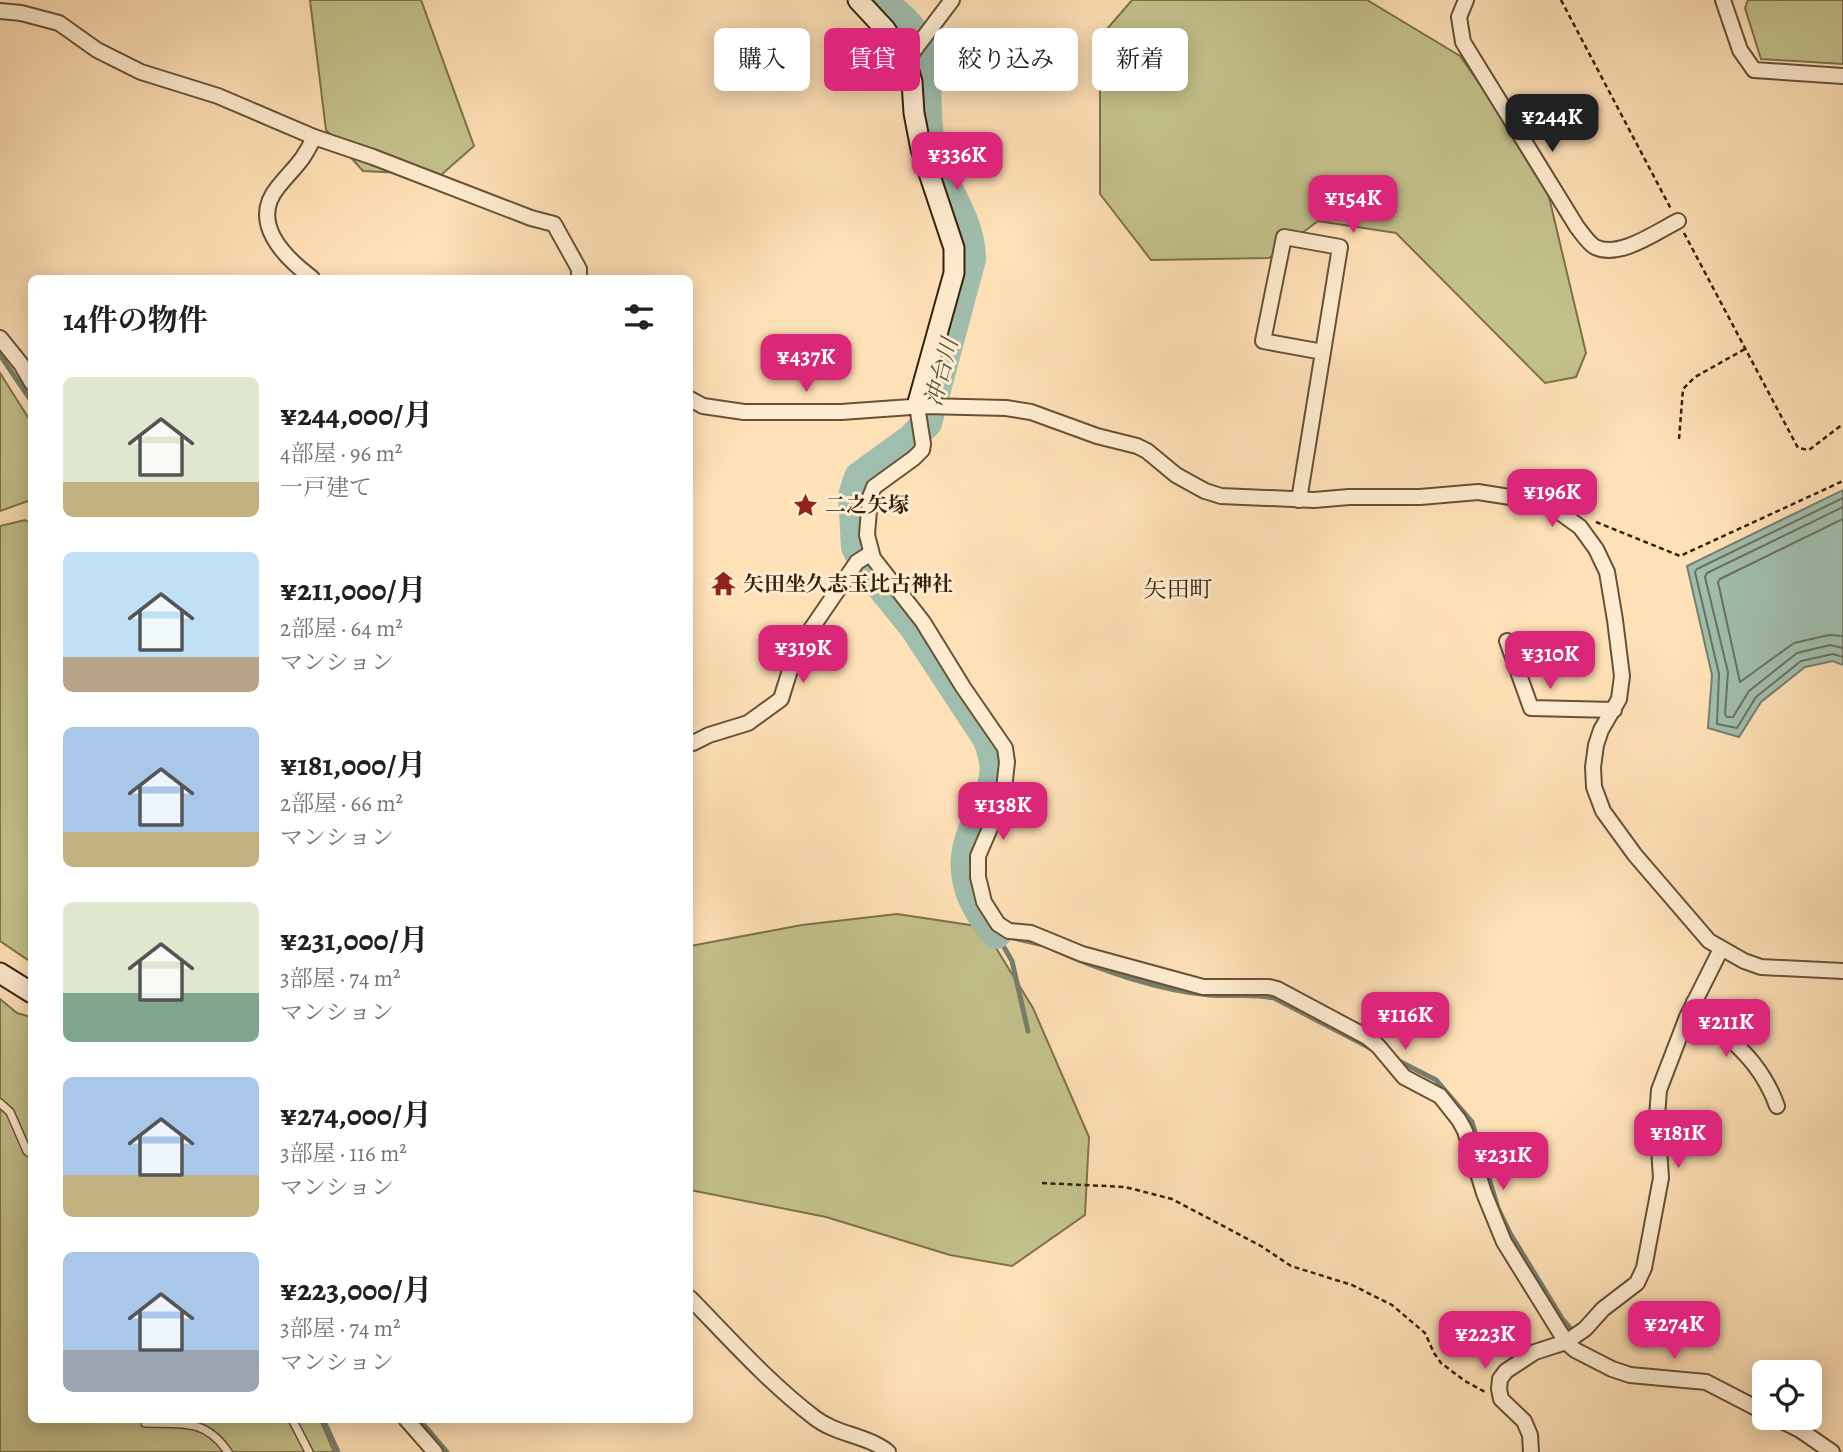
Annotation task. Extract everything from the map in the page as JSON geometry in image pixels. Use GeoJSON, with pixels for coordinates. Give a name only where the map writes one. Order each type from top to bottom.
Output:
{"type":"FeatureCollection","features":[{"type":"Feature","properties":{"kind":"street"},"geometry":{"type":"LineString","coordinates":[[859,0],[884,28]]}},
{"type":"Feature","properties":{"kind":"street"},"geometry":{"type":"LineString","coordinates":[[920,43],[952,0]]}},
{"type":"Feature","properties":{"kind":"street"},"geometry":{"type":"LineString","coordinates":[[1466,0],[1459,17],[1463,42],[1577,227],[1592,246],[1605,251],[1620,250],[1678,221]]}},
{"type":"Feature","properties":{"kind":"street"},"geometry":{"type":"LineString","coordinates":[[1723,0],[1740,50],[1754,70],[1843,76]]}},
{"type":"Feature","properties":{"kind":"street"},"geometry":{"type":"LineString","coordinates":[[0,11],[21,13],[59,23],[97,50],[141,72],[218,96],[314,137],[385,161],[531,218],[554,224],[579,268],[579,275]]}},
{"type":"Feature","properties":{"kind":"street"},"geometry":{"type":"LineString","coordinates":[[693,743],[748,723],[780,699],[796,651],[864,557],[866,520],[874,486],[922,450],[924,416],[955,257],[921,149],[913,91]]}},
{"type":"Feature","properties":{"kind":"street"},"geometry":{"type":"LineString","coordinates":[[309,275],[279,248],[271,234],[267,212],[272,194],[305,157],[314,137]]}},
{"type":"Feature","properties":{"kind":"street"},"geometry":{"type":"LineString","coordinates":[[1299,500],[1323,352],[1340,247],[1284,237],[1263,341],[1323,352]]}},
{"type":"Feature","properties":{"kind":"street"},"geometry":{"type":"LineString","coordinates":[[0,338],[28,376]]}},
{"type":"Feature","properties":{"kind":"street"},"geometry":{"type":"LineString","coordinates":[[693,401],[702,406],[744,412],[853,411],[924,416],[1006,408],[1031,412],[1097,436],[1137,446],[1176,475],[1205,491],[1221,496],[1299,500],[1359,496],[1400,498],[1478,492],[1529,500],[1555,509],[1580,527],[1596,549],[1607,572],[1615,620],[1622,676],[1619,699],[1601,730],[1593,767],[1594,787],[1603,811],[1635,855],[1709,941],[1761,967],[1843,971]]}},
{"type":"Feature","properties":{"kind":"street"},"geometry":{"type":"LineString","coordinates":[[864,557],[923,622],[1005,747],[1007,762],[1003,798],[978,856],[979,886],[984,902],[998,924],[1009,931],[1039,935],[1082,954],[1203,987],[1277,989],[1367,1037],[1397,1070],[1412,1082],[1440,1096],[1465,1131],[1488,1204],[1504,1242],[1566,1342],[1575,1350],[1612,1369],[1630,1375],[1706,1382],[1752,1406]]}},
{"type":"Feature","properties":{"kind":"street"},"geometry":{"type":"LineString","coordinates":[[1507,641],[1531,708],[1614,710]]}},
{"type":"Feature","properties":{"kind":"street"},"geometry":{"type":"LineString","coordinates":[[1531,1452],[1530,1435],[1524,1421],[1501,1399],[1500,1379],[1506,1371],[1535,1352],[1566,1342],[1637,1283],[1644,1268],[1661,1178],[1657,1117],[1659,1090],[1694,1002],[1721,949]]}},
{"type":"Feature","properties":{"kind":"street"},"geometry":{"type":"LineString","coordinates":[[0,973],[28,990]]}},
{"type":"Feature","properties":{"kind":"street"},"geometry":{"type":"LineString","coordinates":[[1694,1002],[1750,1057],[1769,1084],[1777,1106]]}},
{"type":"Feature","properties":{"kind":"street"},"geometry":{"type":"LineString","coordinates":[[693,1301],[747,1356],[817,1420],[846,1434],[879,1445],[888,1452]]}},
{"type":"Feature","properties":{"kind":"street"},"geometry":{"type":"LineString","coordinates":[[410,1423],[435,1452]]}},
{"type":"Feature","properties":{"kind":"street"},"geometry":{"type":"LineString","coordinates":[[1800,1430],[1832,1452]]}},
{"type":"Feature","properties":{"kind":"lane"},"geometry":{"type":"LineString","coordinates":[[0,1103],[10,1112],[28,1149]]}},
{"type":"Feature","properties":{"kind":"lane"},"geometry":{"type":"LineString","coordinates":[[177,1423],[193,1424],[219,1438],[228,1452]]}},
{"type":"Feature","properties":{"kind":"lane"},"geometry":{"type":"LineString","coordinates":[[294,1423],[309,1452]]}},
{"type":"Feature","properties":{"kind":"path"},"geometry":{"type":"LineString","coordinates":[[1561,0],[1798,449],[1809,450],[1843,424]]}},
{"type":"Feature","properties":{"kind":"path"},"geometry":{"type":"LineString","coordinates":[[1679,439],[1683,389],[1695,377],[1745,349]]}},
{"type":"Feature","properties":{"kind":"path"},"geometry":{"type":"LineString","coordinates":[[1591,520],[1681,556],[1843,481]]}},
{"type":"Feature","properties":{"kind":"path"},"geometry":{"type":"LineString","coordinates":[[1042,1183],[1105,1184],[1172,1199],[1261,1246],[1292,1266],[1352,1286],[1392,1305],[1425,1333],[1441,1363],[1465,1381],[1501,1399]]}},
{"type":"Feature","properties":{"kind":"shaded area"},"geometry":{"type":"Polygon","coordinates":[[[310,0],[421,0],[474,146],[441,175],[363,171],[326,130],[310,0]]]}},
{"type":"Feature","properties":{"kind":"shaded area"},"geometry":{"type":"Polygon","coordinates":[[[1132,0],[1367,0],[1460,56],[1544,176],[1586,353],[1576,377],[1545,383],[1396,233],[1318,221],[1269,258],[1151,260],[1100,194],[1100,91],[1188,91],[1188,28],[1108,28],[1132,0]]]}},
{"type":"Feature","properties":{"kind":"shaded area"},"geometry":{"type":"Polygon","coordinates":[[[1748,0],[1843,0],[1843,64],[1761,59],[1745,8],[1748,0]]]}},
{"type":"Feature","properties":{"kind":"shaded area"},"geometry":{"type":"Polygon","coordinates":[[[0,373],[28,417],[28,501],[0,511],[0,373]]]}},
{"type":"Feature","properties":{"kind":"shaded area"},"geometry":{"type":"Polygon","coordinates":[[[25,520],[28,522],[28,960],[0,941],[0,526],[25,520]]]}},
{"type":"Feature","properties":{"kind":"shaded area"},"geometry":{"type":"Polygon","coordinates":[[[897,914],[983,927],[1033,1008],[1089,1137],[1085,1215],[1012,1266],[950,1255],[826,1217],[693,1191],[693,945],[802,925],[897,914]]]}},
{"type":"Feature","properties":{"kind":"shaded area"},"geometry":{"type":"Polygon","coordinates":[[[0,999],[17,1013],[28,1016],[28,1423],[322,1423],[334,1452],[0,1452],[0,999]]]}},
{"type":"Feature","properties":{"kind":"water"},"geometry":{"type":"Polygon","coordinates":[[[1843,490],[1843,665],[1833,661],[1805,667],[1761,702],[1739,737],[1708,728],[1712,675],[1687,566],[1843,490]]]}},
{"type":"Feature","properties":{"kind":"waterway","name":"沖台川"},"geometry":{"type":"LineString","coordinates":[[881,0],[909,25],[920,49],[926,77],[931,147],[961,216],[970,244],[971,259],[927,423],[910,440],[859,477],[853,496],[856,547],[867,569],[914,627],[987,738],[992,752],[994,776],[968,845],[966,872],[973,898],[996,934]]}},
{"type":"Feature","properties":{"kind":"waterway"},"geometry":{"type":"LineString","coordinates":[[0,355],[28,396]]}},
{"type":"Feature","properties":{"kind":"waterway"},"geometry":{"type":"LineString","coordinates":[[996,934],[1044,945]]}},
{"type":"Feature","properties":{"kind":"waterway"},"geometry":{"type":"LineString","coordinates":[[997,935],[1012,961],[1028,1031]]}},
{"type":"Feature","properties":{"kind":"waterway"},"geometry":{"type":"LineString","coordinates":[[1053,949],[1109,971],[1170,989],[1209,995],[1274,998],[1376,1051]]}},
{"type":"Feature","properties":{"kind":"waterway"},"geometry":{"type":"LineString","coordinates":[[1395,1059],[1436,1080],[1472,1122],[1498,1208],[1510,1233],[1563,1320],[1572,1330]]}},
{"type":"Feature","properties":{"kind":"waterway"},"geometry":{"type":"LineString","coordinates":[[325,1423],[338,1452]]}},
{"type":"Feature","properties":{"kind":"waterway"},"geometry":{"type":"LineString","coordinates":[[422,1423],[447,1452]]}},
{"type":"Feature","properties":{"kind":"place","name":"二之矢塚"},"geometry":{"type":"Point","coordinates":[805,505]}},
{"type":"Feature","properties":{"kind":"place","name":"矢田坐久志玉比古神社"},"geometry":{"type":"Point","coordinates":[723,584]}},
{"type":"Feature","properties":{"kind":"district","name":"矢田町"},"geometry":{"type":"Point","coordinates":[1178,589]}}]}
